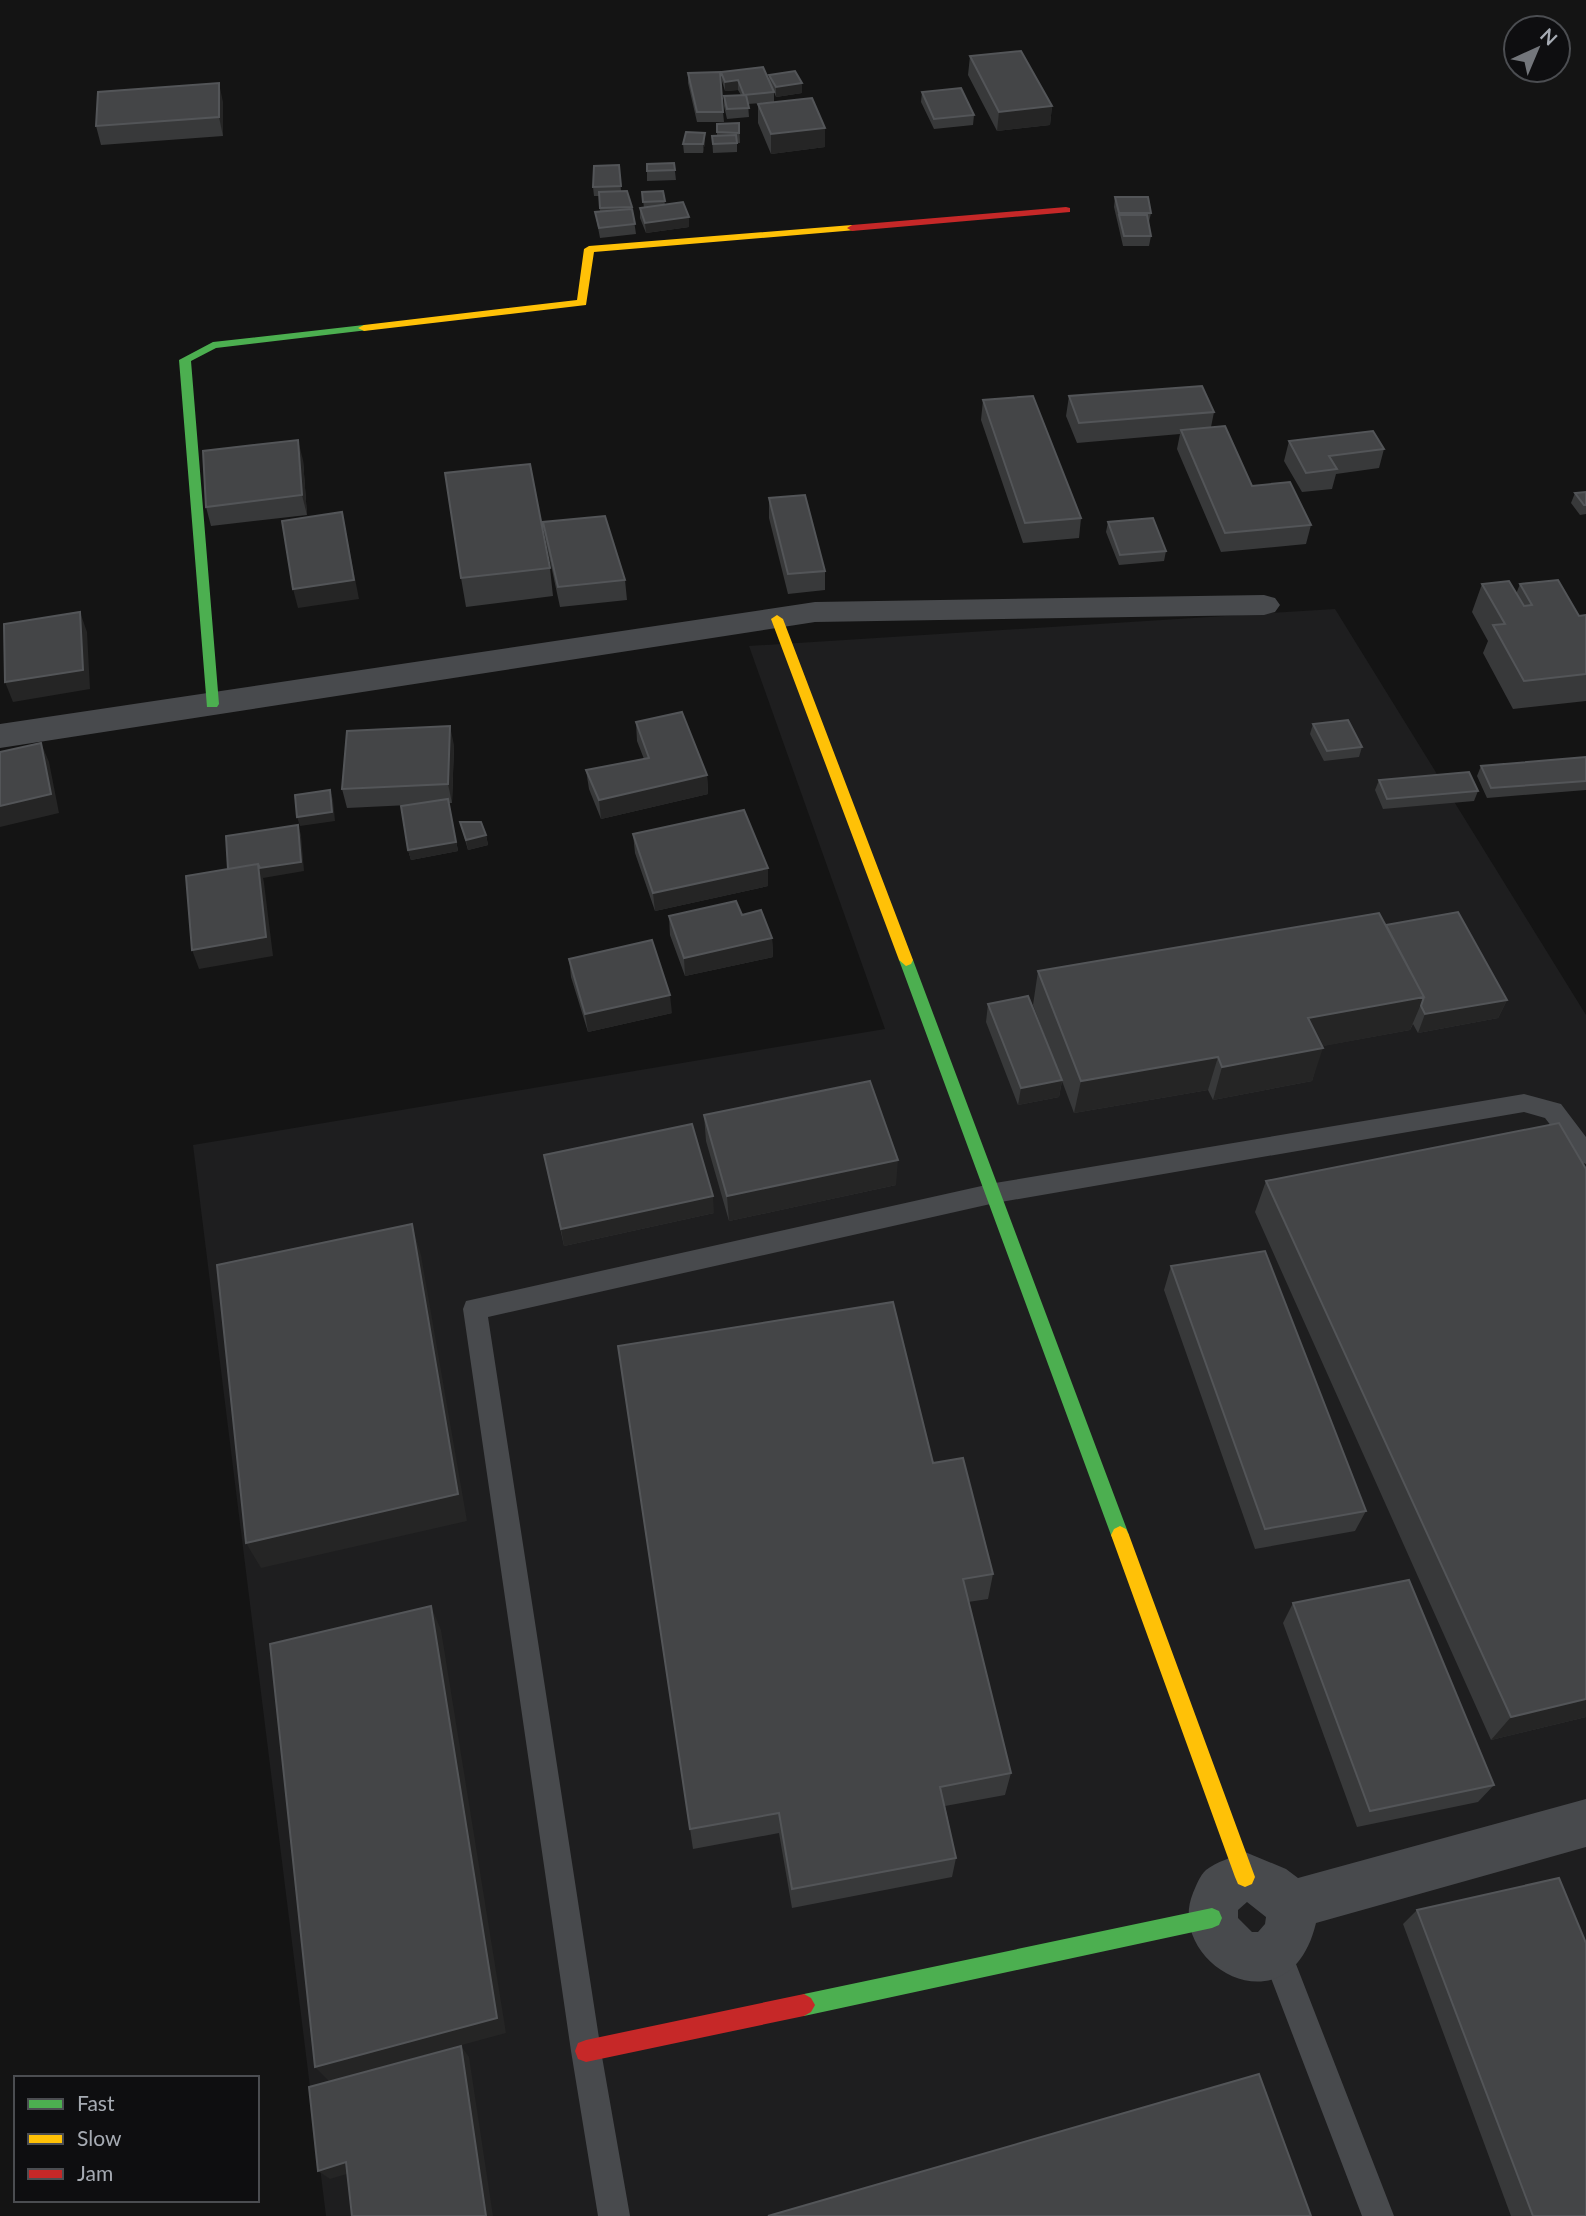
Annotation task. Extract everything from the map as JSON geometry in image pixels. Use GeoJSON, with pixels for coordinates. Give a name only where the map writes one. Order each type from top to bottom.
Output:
{"type":"FeatureCollection","features":[{"type":"Feature","properties":{"kind":"street"},"geometry":{"type":"LineString","coordinates":[[212,704],[185,360],[197,351],[213,345],[582,303],[589,250],[1066,210]]}},
{"type":"Feature","properties":{"kind":"street"},"geometry":{"type":"LineString","coordinates":[[0,736],[815,612],[1264,605]]}},
{"type":"Feature","properties":{"kind":"street"},"geometry":{"type":"LineString","coordinates":[[777,619],[995,1193],[1245,1877]]}},
{"type":"Feature","properties":{"kind":"street"},"geometry":{"type":"LineString","coordinates":[[1288,1906],[1586,1823]]}},
{"type":"Feature","properties":{"kind":"street"},"geometry":{"type":"LineString","coordinates":[[1245,1877],[1266,1882],[1288,1906],[1288,1937],[1276,1952],[1258,1959],[1237,1954],[1221,1939],[1212,1918],[1214,1897],[1220,1889],[1226,1882],[1245,1877]]}},
{"type":"Feature","properties":{"kind":"street"},"geometry":{"type":"LineString","coordinates":[[586,2051],[1212,1918]]}},
{"type":"Feature","properties":{"kind":"lane"},"geometry":{"type":"LineString","coordinates":[[614,2216],[586,2051],[475,1309],[995,1193],[1524,1103],[1553,1111],[1586,1154]]}},
{"type":"Feature","properties":{"kind":"lane"},"geometry":{"type":"LineString","coordinates":[[1276,1952],[1378,2216]]}},
{"type":"Feature","properties":{"kind":"shaded area"},"geometry":{"type":"Polygon","coordinates":[[[1335,609],[1586,1015],[1586,2216],[326,2216],[193,1145],[885,1029],[749,646],[1335,609]]]}},
{"type":"Feature","properties":{"kind":"building"},"geometry":{"type":"Polygon","coordinates":[[[1021,51],[1052,106],[999,112],[970,56],[1021,51]]]}},
{"type":"Feature","properties":{"kind":"building"},"geometry":{"type":"Polygon","coordinates":[[[763,67],[774,92],[744,95],[738,80],[725,82],[721,72],[763,67]]]}},
{"type":"Feature","properties":{"kind":"building"},"geometry":{"type":"Polygon","coordinates":[[[795,71],[802,83],[776,87],[769,75],[795,71]]]}},
{"type":"Feature","properties":{"kind":"building"},"geometry":{"type":"Polygon","coordinates":[[[720,72],[723,112],[697,112],[688,73],[720,72]]]}},
{"type":"Feature","properties":{"kind":"building"},"geometry":{"type":"Polygon","coordinates":[[[219,83],[219,117],[96,126],[98,92],[219,83]]]}},
{"type":"Feature","properties":{"kind":"building"},"geometry":{"type":"Polygon","coordinates":[[[961,88],[974,115],[934,119],[922,92],[961,88]]]}},
{"type":"Feature","properties":{"kind":"building"},"geometry":{"type":"Polygon","coordinates":[[[746,95],[749,108],[727,109],[724,96],[746,95]]]}},
{"type":"Feature","properties":{"kind":"building"},"geometry":{"type":"Polygon","coordinates":[[[812,98],[825,128],[771,134],[758,104],[812,98]]]}},
{"type":"Feature","properties":{"kind":"building"},"geometry":{"type":"Polygon","coordinates":[[[739,123],[739,133],[717,132],[717,124],[739,123]]]}},
{"type":"Feature","properties":{"kind":"building"},"geometry":{"type":"Polygon","coordinates":[[[686,132],[705,133],[703,144],[683,144],[686,132]]]}},
{"type":"Feature","properties":{"kind":"building"},"geometry":{"type":"Polygon","coordinates":[[[736,135],[737,143],[713,144],[712,136],[736,135]]]}},
{"type":"Feature","properties":{"kind":"building"},"geometry":{"type":"Polygon","coordinates":[[[674,163],[675,170],[647,171],[647,164],[674,163]]]}},
{"type":"Feature","properties":{"kind":"building"},"geometry":{"type":"Polygon","coordinates":[[[619,165],[621,186],[593,187],[594,166],[619,165]]]}},
{"type":"Feature","properties":{"kind":"building"},"geometry":{"type":"Polygon","coordinates":[[[627,191],[632,207],[600,208],[599,192],[627,191]]]}},
{"type":"Feature","properties":{"kind":"building"},"geometry":{"type":"Polygon","coordinates":[[[663,191],[665,201],[643,202],[642,192],[663,191]]]}},
{"type":"Feature","properties":{"kind":"building"},"geometry":{"type":"Polygon","coordinates":[[[1115,197],[1148,197],[1151,213],[1119,213],[1115,197]]]}},
{"type":"Feature","properties":{"kind":"building"},"geometry":{"type":"Polygon","coordinates":[[[683,202],[689,217],[645,223],[640,208],[683,202]]]}},
{"type":"Feature","properties":{"kind":"building"},"geometry":{"type":"Polygon","coordinates":[[[632,209],[635,224],[599,228],[595,212],[632,209]]]}},
{"type":"Feature","properties":{"kind":"building"},"geometry":{"type":"Polygon","coordinates":[[[1119,215],[1147,215],[1151,236],[1124,236],[1119,215]]]}},
{"type":"Feature","properties":{"kind":"building"},"geometry":{"type":"Polygon","coordinates":[[[1202,386],[1214,412],[1079,423],[1069,396],[1202,386]]]}},
{"type":"Feature","properties":{"kind":"building"},"geometry":{"type":"Polygon","coordinates":[[[1033,396],[1081,518],[1025,523],[983,400],[1033,396]]]}},
{"type":"Feature","properties":{"kind":"building"},"geometry":{"type":"Polygon","coordinates":[[[1225,426],[1252,486],[1290,482],[1311,525],[1225,533],[1181,430],[1225,426]]]}},
{"type":"Feature","properties":{"kind":"building"},"geometry":{"type":"Polygon","coordinates":[[[1373,431],[1384,449],[1329,456],[1337,469],[1306,473],[1289,441],[1373,431]]]}},
{"type":"Feature","properties":{"kind":"building"},"geometry":{"type":"Polygon","coordinates":[[[298,440],[302,495],[206,507],[203,451],[298,440]]]}},
{"type":"Feature","properties":{"kind":"building"},"geometry":{"type":"Polygon","coordinates":[[[530,464],[550,568],[461,578],[445,473],[530,464]]]}},
{"type":"Feature","properties":{"kind":"building"},"geometry":{"type":"Polygon","coordinates":[[[1586,492],[1586,505],[1584,505],[1575,493],[1586,492]]]}},
{"type":"Feature","properties":{"kind":"building"},"geometry":{"type":"Polygon","coordinates":[[[805,495],[825,571],[788,574],[769,498],[805,495]]]}},
{"type":"Feature","properties":{"kind":"building"},"geometry":{"type":"Polygon","coordinates":[[[342,512],[354,580],[293,589],[282,521],[342,512]]]}},
{"type":"Feature","properties":{"kind":"building"},"geometry":{"type":"Polygon","coordinates":[[[605,516],[625,580],[558,587],[543,522],[605,516]]]}},
{"type":"Feature","properties":{"kind":"building"},"geometry":{"type":"Polygon","coordinates":[[[1153,518],[1166,551],[1120,555],[1108,522],[1153,518]]]}},
{"type":"Feature","properties":{"kind":"building"},"geometry":{"type":"Polygon","coordinates":[[[1558,580],[1579,616],[1586,615],[1586,674],[1524,681],[1493,625],[1505,624],[1482,584],[1509,581],[1524,606],[1532,605],[1520,584],[1558,580]]]}},
{"type":"Feature","properties":{"kind":"building"},"geometry":{"type":"Polygon","coordinates":[[[80,612],[83,670],[5,682],[4,624],[80,612]]]}},
{"type":"Feature","properties":{"kind":"building"},"geometry":{"type":"Polygon","coordinates":[[[682,712],[707,775],[599,800],[586,770],[649,758],[636,722],[682,712]]]}},
{"type":"Feature","properties":{"kind":"building"},"geometry":{"type":"Polygon","coordinates":[[[1348,720],[1362,747],[1327,751],[1313,724],[1348,720]]]}},
{"type":"Feature","properties":{"kind":"building"},"geometry":{"type":"Polygon","coordinates":[[[450,726],[448,784],[342,789],[347,731],[450,726]]]}},
{"type":"Feature","properties":{"kind":"building"},"geometry":{"type":"Polygon","coordinates":[[[41,743],[51,794],[0,806],[0,752],[41,743]]]}},
{"type":"Feature","properties":{"kind":"building"},"geometry":{"type":"Polygon","coordinates":[[[1586,757],[1586,781],[1491,788],[1481,766],[1586,757]]]}},
{"type":"Feature","properties":{"kind":"building"},"geometry":{"type":"Polygon","coordinates":[[[1469,772],[1478,791],[1387,799],[1379,780],[1469,772]]]}},
{"type":"Feature","properties":{"kind":"building"},"geometry":{"type":"Polygon","coordinates":[[[330,790],[332,812],[297,817],[295,795],[330,790]]]}},
{"type":"Feature","properties":{"kind":"building"},"geometry":{"type":"Polygon","coordinates":[[[448,799],[456,842],[408,850],[401,806],[448,799]]]}},
{"type":"Feature","properties":{"kind":"building"},"geometry":{"type":"Polygon","coordinates":[[[744,810],[768,868],[653,893],[633,834],[744,810]]]}},
{"type":"Feature","properties":{"kind":"building"},"geometry":{"type":"Polygon","coordinates":[[[460,822],[481,822],[486,835],[466,840],[460,822]]]}},
{"type":"Feature","properties":{"kind":"building"},"geometry":{"type":"Polygon","coordinates":[[[298,825],[301,862],[260,868],[258,864],[228,869],[226,836],[298,825]]]}},
{"type":"Feature","properties":{"kind":"building"},"geometry":{"type":"Polygon","coordinates":[[[258,864],[266,937],[192,950],[186,876],[258,864]]]}},
{"type":"Feature","properties":{"kind":"building"},"geometry":{"type":"Polygon","coordinates":[[[736,901],[742,915],[761,910],[772,938],[684,958],[669,916],[736,901]]]}},
{"type":"Feature","properties":{"kind":"building"},"geometry":{"type":"Polygon","coordinates":[[[1458,912],[1507,1000],[1425,1014],[1421,1006],[1424,997],[1386,925],[1458,912]]]}},
{"type":"Feature","properties":{"kind":"building"},"geometry":{"type":"Polygon","coordinates":[[[1379,913],[1424,997],[1308,1018],[1323,1048],[1222,1067],[1218,1057],[1081,1081],[1038,971],[1379,913]]]}},
{"type":"Feature","properties":{"kind":"building"},"geometry":{"type":"Polygon","coordinates":[[[652,940],[670,995],[585,1014],[569,959],[652,940]]]}},
{"type":"Feature","properties":{"kind":"building"},"geometry":{"type":"Polygon","coordinates":[[[1028,996],[1062,1080],[1021,1088],[988,1004],[1028,996]]]}},
{"type":"Feature","properties":{"kind":"building"},"geometry":{"type":"Polygon","coordinates":[[[870,1081],[898,1160],[727,1196],[704,1115],[870,1081]]]}},
{"type":"Feature","properties":{"kind":"building"},"geometry":{"type":"Polygon","coordinates":[[[1559,1123],[1586,1169],[1586,1699],[1511,1717],[1266,1181],[1559,1123]]]}},
{"type":"Feature","properties":{"kind":"building"},"geometry":{"type":"Polygon","coordinates":[[[692,1124],[713,1196],[561,1229],[544,1155],[692,1124]]]}},
{"type":"Feature","properties":{"kind":"building"},"geometry":{"type":"Polygon","coordinates":[[[412,1224],[458,1494],[246,1543],[217,1265],[412,1224]]]}},
{"type":"Feature","properties":{"kind":"building"},"geometry":{"type":"Polygon","coordinates":[[[1265,1251],[1366,1511],[1265,1529],[1171,1266],[1265,1251]]]}},
{"type":"Feature","properties":{"kind":"building"},"geometry":{"type":"Polygon","coordinates":[[[893,1302],[933,1463],[963,1458],[993,1574],[963,1579],[1011,1773],[940,1787],[956,1858],[792,1889],[779,1813],[690,1829],[618,1346],[893,1302]]]}},
{"type":"Feature","properties":{"kind":"building"},"geometry":{"type":"Polygon","coordinates":[[[1409,1580],[1494,1785],[1370,1811],[1293,1603],[1409,1580]]]}},
{"type":"Feature","properties":{"kind":"building"},"geometry":{"type":"Polygon","coordinates":[[[431,1606],[497,2018],[315,2067],[270,1644],[431,1606]]]}},
{"type":"Feature","properties":{"kind":"building"},"geometry":{"type":"Polygon","coordinates":[[[1559,1878],[1586,1943],[1586,2216],[1533,2216],[1417,1910],[1559,1878]]]}},
{"type":"Feature","properties":{"kind":"building"},"geometry":{"type":"Polygon","coordinates":[[[461,2046],[486,2216],[352,2216],[346,2162],[318,2171],[309,2087],[461,2046]]]}},
{"type":"Feature","properties":{"kind":"building"},"geometry":{"type":"Polygon","coordinates":[[[1259,2074],[1311,2216],[768,2216],[1259,2074]]]}},
{"type":"Feature","properties":{"kind":"traffic: fast"},"geometry":{"type":"LineString","coordinates":[[212,704],[185,360],[213,345],[364,328]]}},
{"type":"Feature","properties":{"kind":"traffic: fast"},"geometry":{"type":"LineString","coordinates":[[906,960],[1120,1535]]}},
{"type":"Feature","properties":{"kind":"traffic: fast"},"geometry":{"type":"LineString","coordinates":[[804,2005],[1212,1918]]}},
{"type":"Feature","properties":{"kind":"traffic: slow"},"geometry":{"type":"LineString","coordinates":[[364,328],[582,303],[589,249],[852,228]]}},
{"type":"Feature","properties":{"kind":"traffic: slow"},"geometry":{"type":"LineString","coordinates":[[777,619],[906,960]]}},
{"type":"Feature","properties":{"kind":"traffic: slow"},"geometry":{"type":"LineString","coordinates":[[1120,1535],[1245,1877]]}},
{"type":"Feature","properties":{"kind":"traffic: jam"},"geometry":{"type":"LineString","coordinates":[[852,228],[1066,210]]}},
{"type":"Feature","properties":{"kind":"traffic: jam"},"geometry":{"type":"LineString","coordinates":[[586,2051],[804,2005]]}}]}
